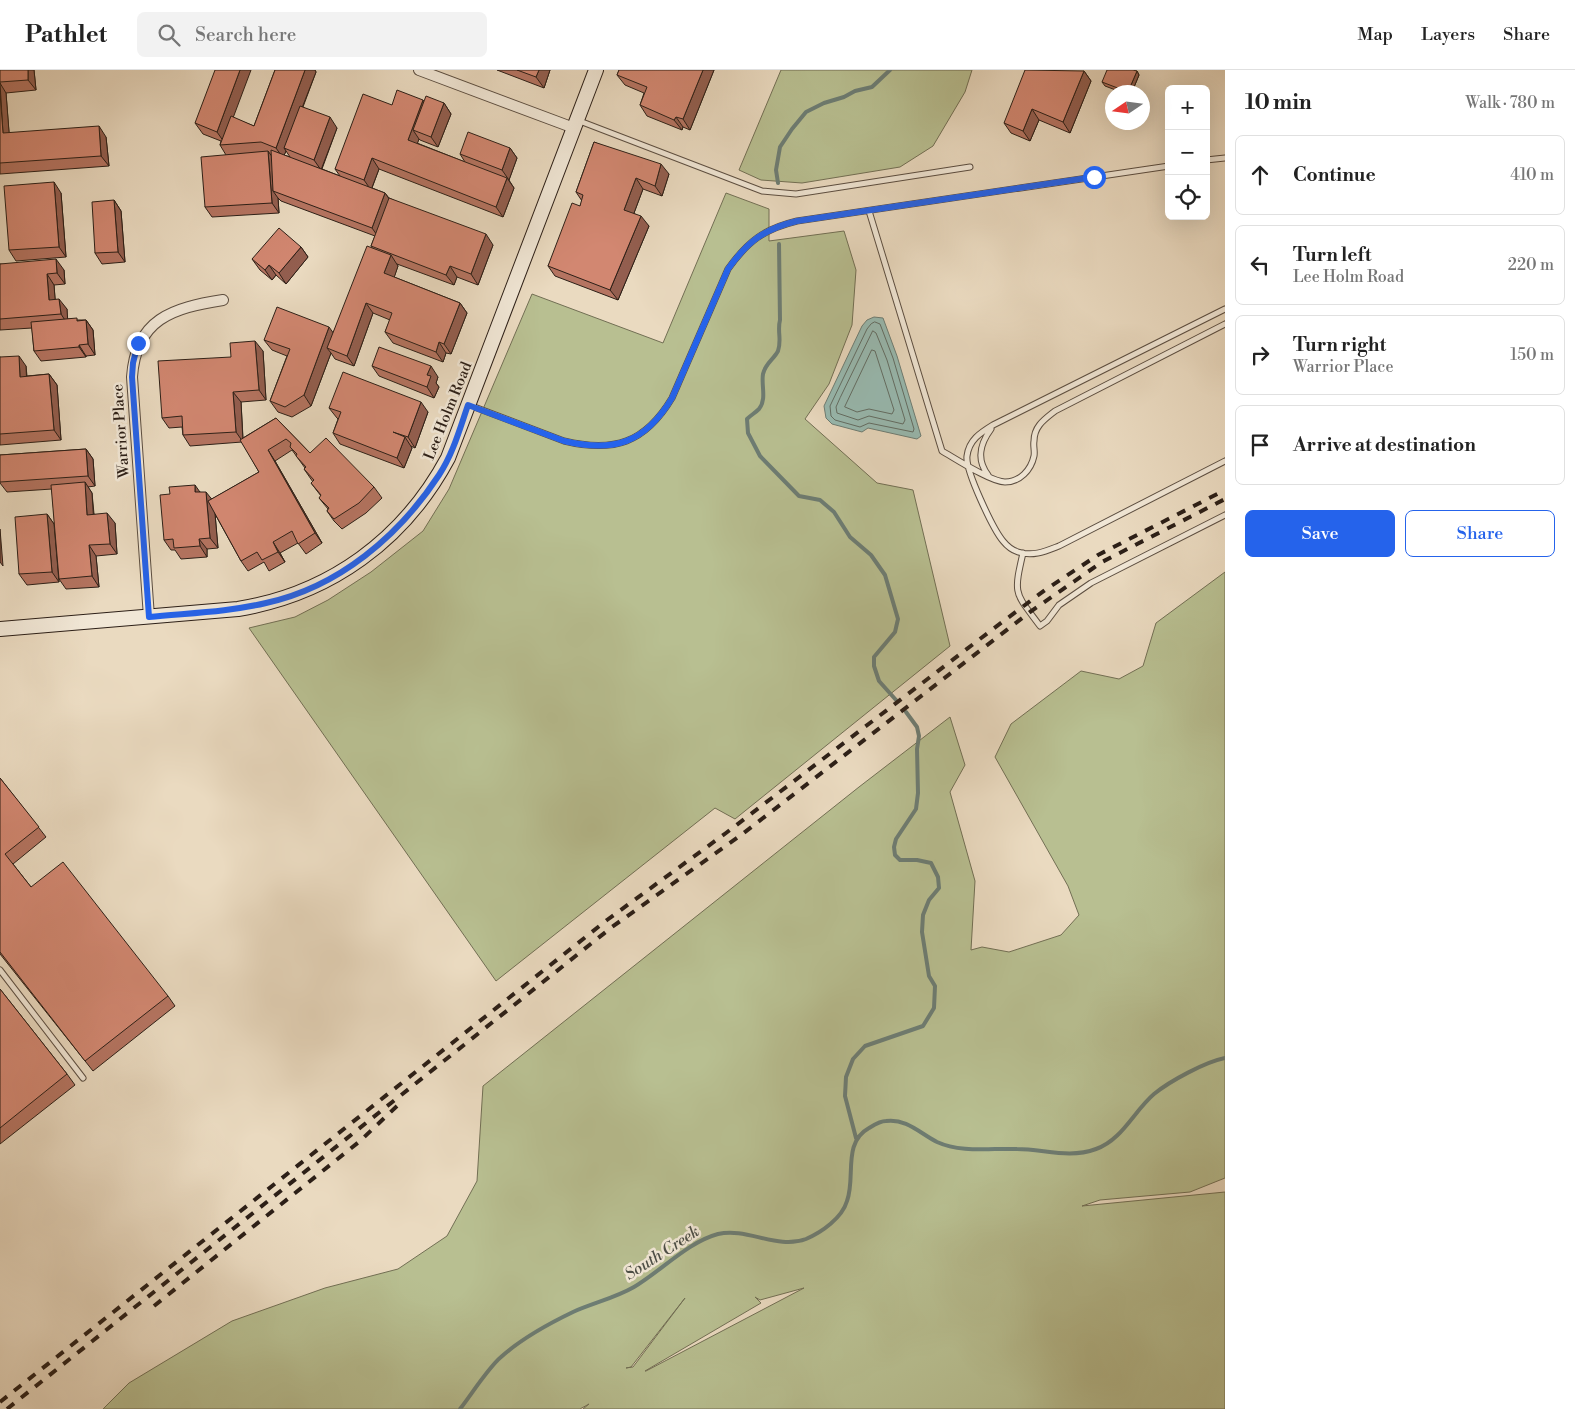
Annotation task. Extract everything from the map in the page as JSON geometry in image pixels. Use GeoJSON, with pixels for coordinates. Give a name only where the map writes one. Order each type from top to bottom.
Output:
{"type":"FeatureCollection","features":[{"type":"Feature","properties":{"kind":"street"},"geometry":{"type":"LineString","coordinates":[[419,70],[575,124]]}},
{"type":"Feature","properties":{"kind":"street","name":"Lee Holm Road"},"geometry":{"type":"LineString","coordinates":[[0,630],[238,608],[267,603],[299,593],[345,570],[391,534],[434,482],[448,458],[596,70]]}},
{"type":"Feature","properties":{"kind":"street","name":"Warrior Place"},"geometry":{"type":"LineString","coordinates":[[149,617],[132,377],[133,363],[138,343],[143,334],[163,318],[191,305],[222,300]]}},
{"type":"Feature","properties":{"kind":"lane"},"geometry":{"type":"LineString","coordinates":[[575,124],[762,191],[778,194],[796,194],[970,167]]}},
{"type":"Feature","properties":{"kind":"lane"},"geometry":{"type":"LineString","coordinates":[[1210,160],[1225,158]]}},
{"type":"Feature","properties":{"kind":"lane"},"geometry":{"type":"LineString","coordinates":[[468,405],[564,441],[592,446],[626,442],[639,435],[661,416],[672,398],[728,269],[738,255],[765,231],[797,221],[1165,167]]}},
{"type":"Feature","properties":{"kind":"lane"},"geometry":{"type":"LineString","coordinates":[[868,211],[942,451],[995,480],[1005,482],[1015,480],[1025,474],[1032,465],[1036,429],[1042,421],[1055,411],[1225,324]]}},
{"type":"Feature","properties":{"kind":"lane"},"geometry":{"type":"LineString","coordinates":[[1225,309],[993,425],[974,439],[969,447],[967,465],[1001,540],[1016,552],[1032,554],[1059,546],[1225,461]]}},
{"type":"Feature","properties":{"kind":"lane"},"geometry":{"type":"LineString","coordinates":[[993,425],[984,438],[980,457],[982,466],[987,474],[995,480]]}},
{"type":"Feature","properties":{"kind":"lane"},"geometry":{"type":"LineString","coordinates":[[1023,553],[1017,576],[1017,590],[1019,598],[1040,626],[1047,621],[1058,605],[1091,582],[1225,516]]}},
{"type":"Feature","properties":{"kind":"lane"},"geometry":{"type":"LineString","coordinates":[[0,970],[83,1078]]}},
{"type":"Feature","properties":{"kind":"green space"},"geometry":{"type":"Polygon","coordinates":[[[781,70],[972,70],[965,92],[933,146],[900,167],[802,183],[761,180],[739,170],[781,70]]]}},
{"type":"Feature","properties":{"kind":"green space"},"geometry":{"type":"Polygon","coordinates":[[[726,193],[769,209],[769,241],[844,231],[856,270],[852,325],[829,384],[805,419],[877,483],[913,490],[950,646],[735,819],[715,808],[496,981],[249,628],[295,617],[328,600],[371,572],[423,531],[449,489],[532,294],[663,343],[726,193]]]}},
{"type":"Feature","properties":{"kind":"green space"},"geometry":{"type":"Polygon","coordinates":[[[1225,572],[1225,1178],[1190,1192],[1100,1200],[1082,1206],[1225,1192],[1225,1409],[583,1409],[589,1404],[580,1409],[103,1409],[129,1383],[232,1321],[325,1288],[398,1269],[447,1236],[477,1181],[483,1086],[950,717],[965,765],[950,792],[975,881],[971,950],[982,947],[1009,952],[1061,935],[1079,915],[1068,886],[995,757],[1011,724],[1081,671],[1119,679],[1143,666],[1156,623],[1225,572]],[[804,1288],[760,1300],[755,1297],[761,1303],[645,1371],[646,1371],[804,1288]],[[685,1298],[631,1367],[626,1368],[633,1367],[685,1298]]]}},
{"type":"Feature","properties":{"kind":"water"},"geometry":{"type":"Polygon","coordinates":[[[874,317],[883,318],[897,356],[921,436],[917,439],[868,428],[862,432],[832,424],[826,418],[824,406],[862,326],[867,320],[874,317]]]}},
{"type":"Feature","properties":{"kind":"building"},"geometry":{"type":"Polygon","coordinates":[[[0,70],[28,70],[28,80],[0,82],[0,70]]]}},
{"type":"Feature","properties":{"kind":"building"},"geometry":{"type":"Polygon","coordinates":[[[215,70],[240,70],[217,132],[195,123],[215,70]]]}},
{"type":"Feature","properties":{"kind":"building"},"geometry":{"type":"Polygon","coordinates":[[[275,70],[305,70],[276,148],[261,142],[220,145],[231,116],[254,126],[275,70]]]}},
{"type":"Feature","properties":{"kind":"building"},"geometry":{"type":"Polygon","coordinates":[[[517,70],[539,70],[536,77],[517,70]]]}},
{"type":"Feature","properties":{"kind":"building"},"geometry":{"type":"Polygon","coordinates":[[[619,70],[703,70],[683,119],[676,117],[674,120],[640,105],[647,87],[617,75],[619,70]]]}},
{"type":"Feature","properties":{"kind":"building"},"geometry":{"type":"Polygon","coordinates":[[[1025,70],[1084,71],[1063,122],[1032,109],[1023,131],[1004,123],[1025,70]]]}},
{"type":"Feature","properties":{"kind":"building"},"geometry":{"type":"Polygon","coordinates":[[[1107,70],[1137,71],[1131,85],[1110,85],[1102,82],[1107,70]]]}},
{"type":"Feature","properties":{"kind":"building"},"geometry":{"type":"Polygon","coordinates":[[[397,90],[423,100],[408,140],[507,178],[496,207],[372,158],[364,180],[335,169],[363,94],[392,105],[397,90]]]}},
{"type":"Feature","properties":{"kind":"building"},"geometry":{"type":"Polygon","coordinates":[[[0,93],[3,133],[99,126],[101,156],[0,163],[0,93]]]}},
{"type":"Feature","properties":{"kind":"building"},"geometry":{"type":"Polygon","coordinates":[[[426,96],[444,103],[431,137],[413,130],[426,96]]]}},
{"type":"Feature","properties":{"kind":"building"},"geometry":{"type":"Polygon","coordinates":[[[300,106],[330,117],[314,160],[284,148],[300,106]]]}},
{"type":"Feature","properties":{"kind":"building"},"geometry":{"type":"Polygon","coordinates":[[[468,132],[510,148],[502,170],[460,154],[468,132]]]}},
{"type":"Feature","properties":{"kind":"building"},"geometry":{"type":"Polygon","coordinates":[[[594,142],[661,164],[655,186],[636,178],[624,210],[641,216],[610,290],[548,266],[572,203],[580,206],[583,195],[576,192],[594,142]]]}},
{"type":"Feature","properties":{"kind":"building"},"geometry":{"type":"Polygon","coordinates":[[[271,150],[385,193],[372,228],[273,191],[271,150]]]}},
{"type":"Feature","properties":{"kind":"building"},"geometry":{"type":"Polygon","coordinates":[[[268,151],[272,203],[205,207],[201,157],[268,151]]]}},
{"type":"Feature","properties":{"kind":"building"},"geometry":{"type":"Polygon","coordinates":[[[54,182],[59,247],[9,250],[4,186],[54,182]]]}},
{"type":"Feature","properties":{"kind":"building"},"geometry":{"type":"Polygon","coordinates":[[[389,198],[486,234],[471,274],[450,266],[446,275],[371,246],[389,198]]]}},
{"type":"Feature","properties":{"kind":"building"},"geometry":{"type":"Polygon","coordinates":[[[114,200],[118,252],[95,253],[92,202],[114,200]]]}},
{"type":"Feature","properties":{"kind":"building"},"geometry":{"type":"Polygon","coordinates":[[[279,228],[301,247],[279,273],[269,265],[265,270],[252,259],[279,228]]]}},
{"type":"Feature","properties":{"kind":"building"},"geometry":{"type":"Polygon","coordinates":[[[367,246],[391,255],[384,273],[460,303],[444,344],[439,342],[436,352],[385,332],[392,313],[366,303],[347,356],[327,348],[367,246]]]}},
{"type":"Feature","properties":{"kind":"building"},"geometry":{"type":"Polygon","coordinates":[[[56,259],[57,273],[47,274],[49,300],[59,299],[61,314],[0,319],[0,264],[56,259]]]}},
{"type":"Feature","properties":{"kind":"building"},"geometry":{"type":"Polygon","coordinates":[[[277,307],[329,327],[304,395],[285,407],[270,401],[290,349],[264,340],[277,307]]]}},
{"type":"Feature","properties":{"kind":"building"},"geometry":{"type":"Polygon","coordinates":[[[77,318],[77,321],[86,320],[88,344],[79,345],[79,347],[34,351],[31,322],[77,318]]]}},
{"type":"Feature","properties":{"kind":"building"},"geometry":{"type":"Polygon","coordinates":[[[255,341],[259,390],[233,392],[236,432],[183,435],[182,416],[162,418],[158,361],[231,357],[230,343],[255,341]]]}},
{"type":"Feature","properties":{"kind":"building"},"geometry":{"type":"Polygon","coordinates":[[[379,347],[431,366],[427,375],[431,376],[427,387],[372,366],[379,347]]]}},
{"type":"Feature","properties":{"kind":"building"},"geometry":{"type":"Polygon","coordinates":[[[19,356],[20,377],[49,374],[54,430],[0,434],[0,357],[19,356]]]}},
{"type":"Feature","properties":{"kind":"building"},"geometry":{"type":"Polygon","coordinates":[[[343,372],[421,402],[408,437],[393,432],[405,437],[397,458],[333,433],[341,412],[329,408],[343,372]]]}},
{"type":"Feature","properties":{"kind":"building"},"geometry":{"type":"Polygon","coordinates":[[[276,418],[310,453],[326,438],[374,487],[359,503],[334,519],[327,511],[329,508],[319,498],[321,495],[311,483],[314,480],[304,469],[306,467],[290,447],[291,443],[286,439],[268,450],[315,533],[298,544],[292,531],[273,542],[278,552],[262,560],[257,552],[241,561],[208,501],[259,472],[240,440],[276,418]]]}},
{"type":"Feature","properties":{"kind":"building"},"geometry":{"type":"Polygon","coordinates":[[[86,449],[88,476],[0,482],[0,455],[86,449]]]}},
{"type":"Feature","properties":{"kind":"building"},"geometry":{"type":"Polygon","coordinates":[[[85,482],[87,515],[107,513],[110,544],[89,545],[92,576],[59,579],[51,485],[85,482]]]}},
{"type":"Feature","properties":{"kind":"building"},"geometry":{"type":"Polygon","coordinates":[[[195,485],[195,492],[206,492],[210,538],[199,539],[200,546],[174,548],[173,539],[164,540],[160,495],[170,494],[169,487],[195,485]]]}},
{"type":"Feature","properties":{"kind":"building"},"geometry":{"type":"Polygon","coordinates":[[[47,514],[52,572],[19,574],[15,517],[47,514]]]}},
{"type":"Feature","properties":{"kind":"building"},"geometry":{"type":"Polygon","coordinates":[[[0,778],[39,827],[5,854],[31,887],[63,862],[168,996],[85,1061],[0,952],[0,778]]]}},
{"type":"Feature","properties":{"kind":"building"},"geometry":{"type":"Polygon","coordinates":[[[0,989],[67,1074],[0,1128],[0,989]]]}},
{"type":"Feature","properties":{"kind":"waterway"},"geometry":{"type":"LineString","coordinates":[[778,183],[776,170],[780,147],[806,112],[855,91],[872,87],[890,70]]}},
{"type":"Feature","properties":{"kind":"waterway"},"geometry":{"type":"LineString","coordinates":[[779,244],[779,347],[764,370],[763,401],[759,409],[747,419],[748,433],[760,456],[799,496],[820,500],[834,512],[850,537],[871,555],[885,575],[898,619],[895,632],[874,657],[874,666],[879,681],[896,700]]}},
{"type":"Feature","properties":{"kind":"waterway"},"geometry":{"type":"LineString","coordinates":[[856,1138],[845,1096],[846,1077],[853,1059],[865,1046],[923,1026],[934,1008],[935,986],[929,976],[922,932],[923,915],[929,900],[939,888],[938,877],[931,863],[917,860],[900,860],[895,855],[894,847],[896,839],[916,809],[918,793],[917,749],[919,736],[917,727],[906,712]]}},
{"type":"Feature","properties":{"kind":"waterway","name":"South Creek"},"geometry":{"type":"LineString","coordinates":[[460,1409],[491,1368],[517,1344],[573,1312],[634,1287],[696,1243],[718,1234],[729,1233],[740,1233],[784,1242],[795,1242],[818,1233],[841,1213],[849,1192],[851,1161],[855,1142],[861,1134],[877,1123],[893,1121],[907,1124],[937,1142],[956,1148],[1027,1149],[1066,1153],[1086,1152],[1105,1145],[1113,1139],[1147,1101],[1161,1089],[1198,1068],[1225,1058]]}},
{"type":"Feature","properties":{"kind":"railway"},"geometry":{"type":"LineString","coordinates":[[0,1402],[607,920],[726,833],[1045,590],[1098,555],[1225,490]]}},
{"type":"Feature","properties":{"kind":"railway"},"geometry":{"type":"LineString","coordinates":[[7,1409],[612,927],[741,835],[1030,612],[1102,562],[1225,499]]}},
{"type":"Feature","properties":{"kind":"railway"},"geometry":{"type":"LineString","coordinates":[[154,1306],[360,1141],[397,1106]]}},
{"type":"Feature","properties":{"kind":"route"},"geometry":{"type":"LineString","coordinates":[[138,343],[132,377],[149,617],[253,606],[282,599],[314,587],[360,560],[391,534],[440,474],[468,405],[564,441],[577,444],[592,446],[610,445],[626,442],[639,435],[661,416],[672,398],[728,269],[738,255],[765,231],[797,221],[1094,177]]}}]}
